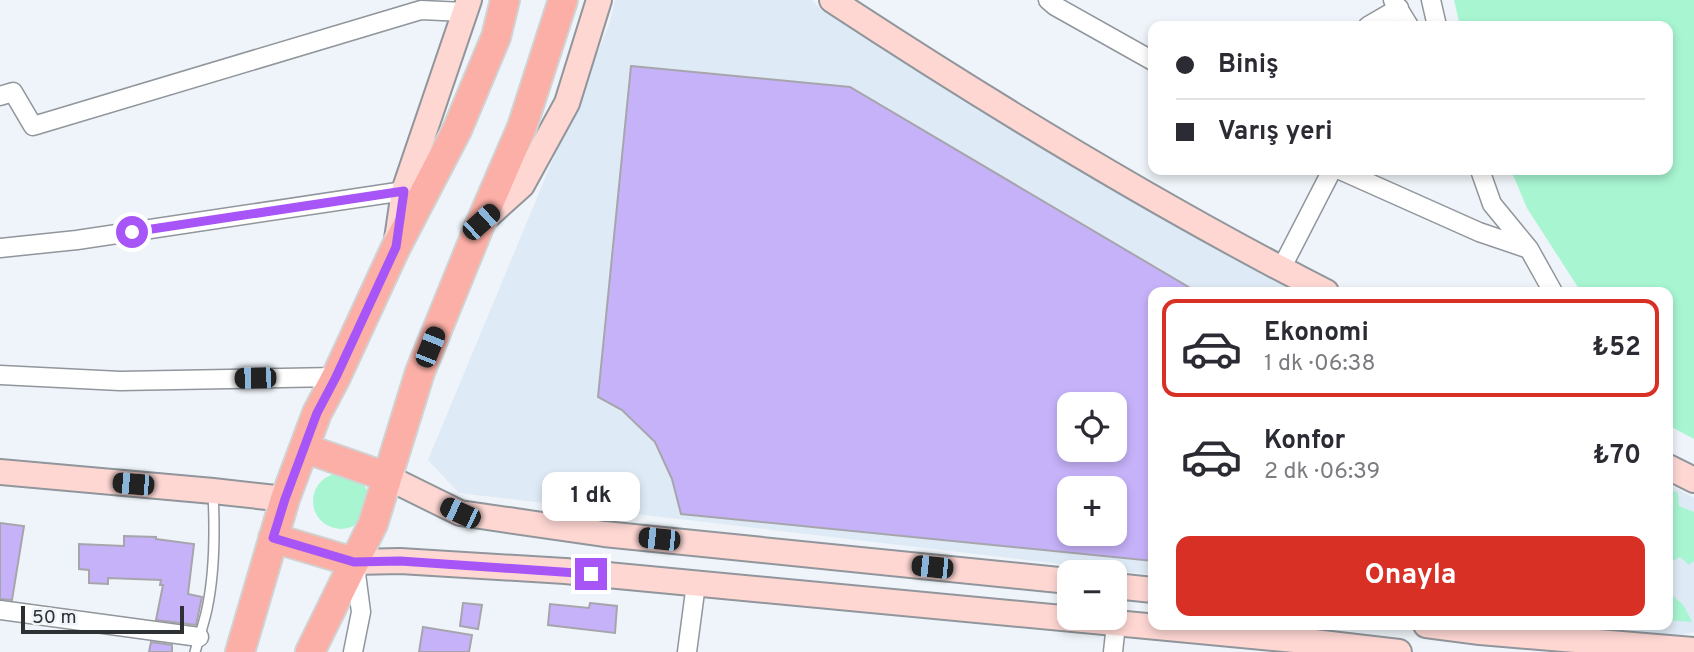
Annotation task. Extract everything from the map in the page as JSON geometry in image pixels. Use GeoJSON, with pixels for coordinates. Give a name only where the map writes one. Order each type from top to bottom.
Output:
{"type":"FeatureCollection","features":[{"type":"Feature","properties":{"kind":"main road"},"geometry":{"type":"LineString","coordinates":[[240,652],[285,499],[317,413],[396,247],[457,131],[496,37],[506,0]]}},
{"type":"Feature","properties":{"kind":"main road"},"geometry":{"type":"LineString","coordinates":[[310,652],[373,524],[420,372],[522,127],[563,0]]}},
{"type":"Feature","properties":{"kind":"main road"},"geometry":{"type":"LineString","coordinates":[[481,222],[522,185],[567,103],[599,0]]}},
{"type":"Feature","properties":{"kind":"main road"},"geometry":{"type":"LineString","coordinates":[[832,0],[935,67],[1104,170],[1316,287]]}},
{"type":"Feature","properties":{"kind":"main road"},"geometry":{"type":"LineString","coordinates":[[396,247],[404,191],[467,6]]}},
{"type":"Feature","properties":{"kind":"main road"},"geometry":{"type":"LineString","coordinates":[[304,448],[387,477],[460,513],[604,534],[1057,580]]}},
{"type":"Feature","properties":{"kind":"main road"},"geometry":{"type":"LineString","coordinates":[[1673,470],[1694,480]]}},
{"type":"Feature","properties":{"kind":"main road"},"geometry":{"type":"LineString","coordinates":[[0,472],[285,499]]}},
{"type":"Feature","properties":{"kind":"main road"},"geometry":{"type":"LineString","coordinates":[[273,538],[354,562],[414,562],[565,572],[1057,618]]}},
{"type":"Feature","properties":{"kind":"main road"},"geometry":{"type":"LineString","coordinates":[[1127,587],[1148,589]]}},
{"type":"Feature","properties":{"kind":"main road"},"geometry":{"type":"LineString","coordinates":[[1127,625],[1148,628]]}},
{"type":"Feature","properties":{"kind":"main road"},"geometry":{"type":"LineString","coordinates":[[1169,630],[1337,649],[1399,652]]}},
{"type":"Feature","properties":{"kind":"main road"},"geometry":{"type":"LineString","coordinates":[[1465,630],[1694,650]]}},
{"type":"Feature","properties":{"kind":"street"},"geometry":{"type":"LineString","coordinates":[[1048,0],[1148,58]]}},
{"type":"Feature","properties":{"kind":"street"},"geometry":{"type":"LineString","coordinates":[[1431,0],[1436,21]]}},
{"type":"Feature","properties":{"kind":"street"},"geometry":{"type":"LineString","coordinates":[[1374,21],[1396,4],[1406,21]]}},
{"type":"Feature","properties":{"kind":"street"},"geometry":{"type":"LineString","coordinates":[[0,96],[13,92],[33,126],[421,10],[467,6]]}},
{"type":"Feature","properties":{"kind":"street"},"geometry":{"type":"LineString","coordinates":[[1281,269],[1329,175]]}},
{"type":"Feature","properties":{"kind":"street"},"geometry":{"type":"LineString","coordinates":[[1351,175],[1479,232],[1529,249]]}},
{"type":"Feature","properties":{"kind":"street"},"geometry":{"type":"LineString","coordinates":[[1482,175],[1492,204],[1529,249],[1550,287]]}},
{"type":"Feature","properties":{"kind":"street"},"geometry":{"type":"LineString","coordinates":[[0,248],[77,240],[404,191]]}},
{"type":"Feature","properties":{"kind":"street"},"geometry":{"type":"LineString","coordinates":[[0,375],[120,380],[336,377]]}},
{"type":"Feature","properties":{"kind":"street"},"geometry":{"type":"LineString","coordinates":[[353,652],[361,612],[354,562]]}},
{"type":"Feature","properties":{"kind":"street"},"geometry":{"type":"LineString","coordinates":[[687,652],[696,584]]}},
{"type":"Feature","properties":{"kind":"street"},"geometry":{"type":"LineString","coordinates":[[0,610],[197,645]]}},
{"type":"Feature","properties":{"kind":"street"},"geometry":{"type":"LineString","coordinates":[[1113,652],[1115,630]]}},
{"type":"Feature","properties":{"kind":"lane"},"geometry":{"type":"LineString","coordinates":[[197,645],[207,610],[211,580],[213,491]]}},
{"type":"Feature","properties":{"kind":"shaded area"},"geometry":{"type":"Polygon","coordinates":[[[615,0],[812,0],[821,10],[1289,287],[1148,287],[1148,574],[1127,572],[1127,560],[1057,560],[1057,564],[459,493],[428,460],[610,22],[615,0]]]}},
{"type":"Feature","properties":{"kind":"shaded area"},"geometry":{"type":"Polygon","coordinates":[[[1673,487],[1694,498],[1694,632],[1676,636],[1625,630],[1673,630],[1673,487]]]}},
{"type":"Feature","properties":{"kind":"green space"},"geometry":{"type":"Polygon","coordinates":[[[1454,0],[1694,0],[1694,439],[1673,428],[1673,287],[1578,287],[1527,208],[1513,175],[1673,175],[1673,21],[1459,21],[1454,0]]]}},
{"type":"Feature","properties":{"kind":"green space"},"geometry":{"type":"Polygon","coordinates":[[[341,473],[352,475],[361,481],[367,490],[367,512],[361,521],[352,527],[341,529],[330,527],[321,521],[315,512],[313,501],[315,490],[321,481],[330,475],[341,473]]]}},
{"type":"Feature","properties":{"kind":"green space"},"geometry":{"type":"Polygon","coordinates":[[[1673,490],[1678,493],[1679,506],[1694,512],[1694,561],[1689,565],[1680,557],[1673,561],[1673,490]]]}},
{"type":"Feature","properties":{"kind":"green space"},"geometry":{"type":"Polygon","coordinates":[[[1673,596],[1684,606],[1692,622],[1673,620],[1673,596]]]}},
{"type":"Feature","properties":{"kind":"building"},"geometry":{"type":"Polygon","coordinates":[[[631,66],[850,87],[1189,287],[1148,287],[1148,561],[681,514],[672,479],[655,442],[622,410],[598,397],[631,66]]]}},
{"type":"Feature","properties":{"kind":"building"},"geometry":{"type":"Polygon","coordinates":[[[0,523],[24,526],[12,600],[0,599],[0,523]]]}},
{"type":"Feature","properties":{"kind":"building"},"geometry":{"type":"Polygon","coordinates":[[[124,536],[156,537],[194,544],[188,594],[202,597],[196,625],[156,620],[163,585],[160,585],[161,580],[108,578],[108,584],[89,583],[89,570],[79,569],[79,544],[124,546],[124,536]]]}},
{"type":"Feature","properties":{"kind":"building"},"geometry":{"type":"Polygon","coordinates":[[[463,603],[482,605],[478,629],[460,626],[463,603]]]}},
{"type":"Feature","properties":{"kind":"building"},"geometry":{"type":"Polygon","coordinates":[[[590,603],[617,606],[615,633],[548,625],[550,604],[589,608],[590,603]]]}},
{"type":"Feature","properties":{"kind":"building"},"geometry":{"type":"Polygon","coordinates":[[[423,627],[472,635],[469,652],[419,652],[423,627]]]}},
{"type":"Feature","properties":{"kind":"building"},"geometry":{"type":"Polygon","coordinates":[[[151,642],[172,645],[172,652],[149,652],[151,642]]]}},
{"type":"Feature","properties":{"kind":"route"},"geometry":{"type":"LineString","coordinates":[[132,232],[404,191],[396,247],[317,413],[273,538],[354,562],[400,561],[591,574]]}}]}
